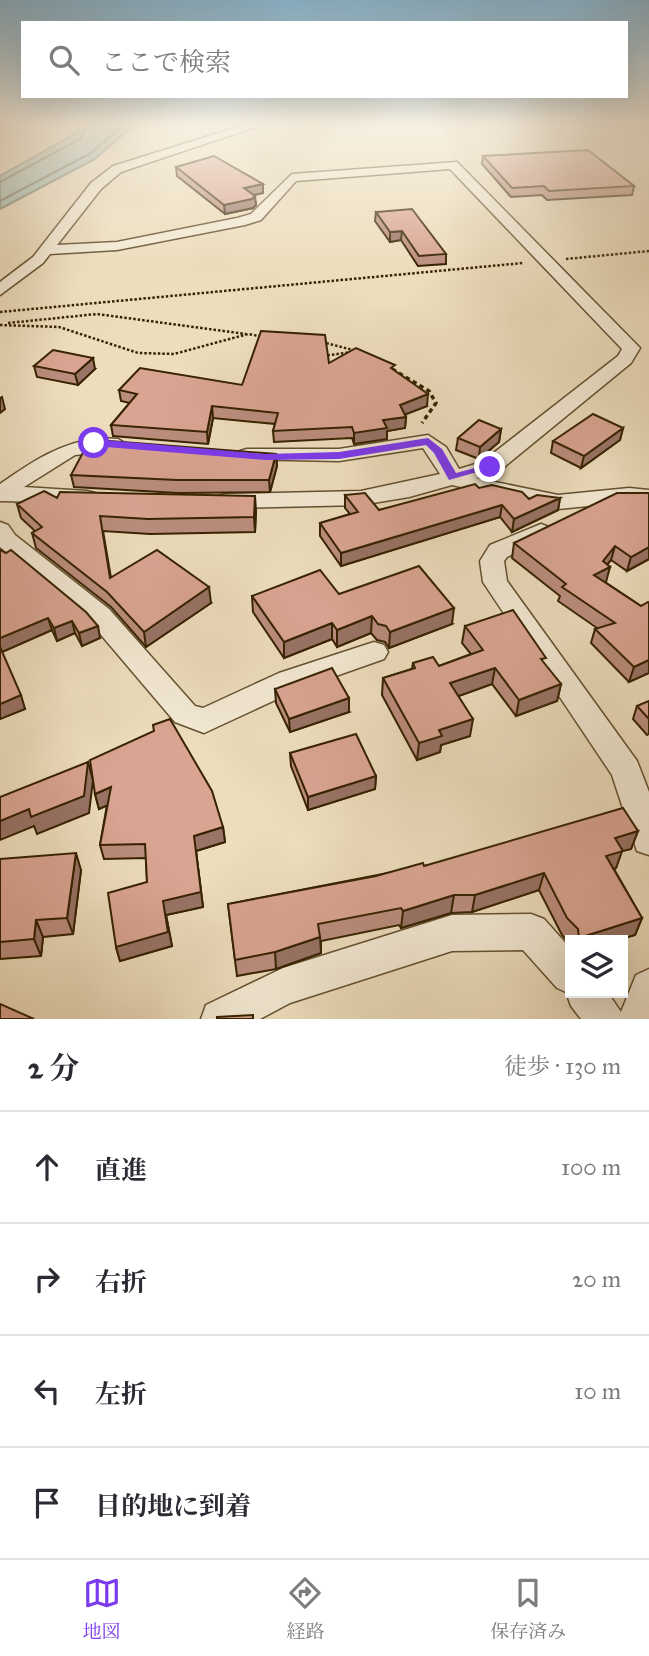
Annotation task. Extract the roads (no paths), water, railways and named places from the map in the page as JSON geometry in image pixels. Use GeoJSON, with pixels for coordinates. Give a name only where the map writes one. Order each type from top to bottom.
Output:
{"type":"FeatureCollection","features":[{"type":"Feature","properties":{"kind":"street"},"geometry":{"type":"LineString","coordinates":[[0,290],[38,260],[96,186],[114,172]]}},
{"type":"Feature","properties":{"kind":"street"},"geometry":{"type":"LineString","coordinates":[[46,250],[117,246],[240,222],[256,217],[292,178],[372,172]]}},
{"type":"Feature","properties":{"kind":"street"},"geometry":{"type":"LineString","coordinates":[[197,501],[320,501],[360,498],[409,490],[490,467],[625,359],[631,348],[543,261],[459,172]]}},
{"type":"Feature","properties":{"kind":"street"},"geometry":{"type":"LineString","coordinates":[[224,454],[339,455],[428,441],[439,451],[453,478]]}},
{"type":"Feature","properties":{"kind":"street"},"geometry":{"type":"LineString","coordinates":[[1,494],[23,475],[74,447],[94,443],[144,447]]}},
{"type":"Feature","properties":{"kind":"street"},"geometry":{"type":"LineString","coordinates":[[453,478],[568,502],[630,494],[649,497]]}},
{"type":"Feature","properties":{"kind":"street"},"geometry":{"type":"LineString","coordinates":[[1,494],[114,499]]}},
{"type":"Feature","properties":{"kind":"street"},"geometry":{"type":"LineString","coordinates":[[583,499],[577,513],[498,551],[492,561],[495,582],[626,771],[649,840]]}},
{"type":"Feature","properties":{"kind":"street"},"geometry":{"type":"LineString","coordinates":[[0,530],[6,540],[100,616],[185,714],[204,721],[289,681],[374,652]]}},
{"type":"Feature","properties":{"kind":"street"},"geometry":{"type":"LineString","coordinates":[[220,1019],[284,987],[452,933],[531,932],[565,969]]}},
{"type":"Feature","properties":{"kind":"street"},"geometry":{"type":"LineString","coordinates":[[638,1019],[649,988]]}},
{"type":"Feature","properties":{"kind":"street"},"geometry":{"type":"LineString","coordinates":[[588,998],[605,1019]]}},
{"type":"Feature","properties":{"kind":"water"},"geometry":{"type":"Polygon","coordinates":[[[8,172],[71,172],[0,209],[0,176],[8,172]]]}}]}
